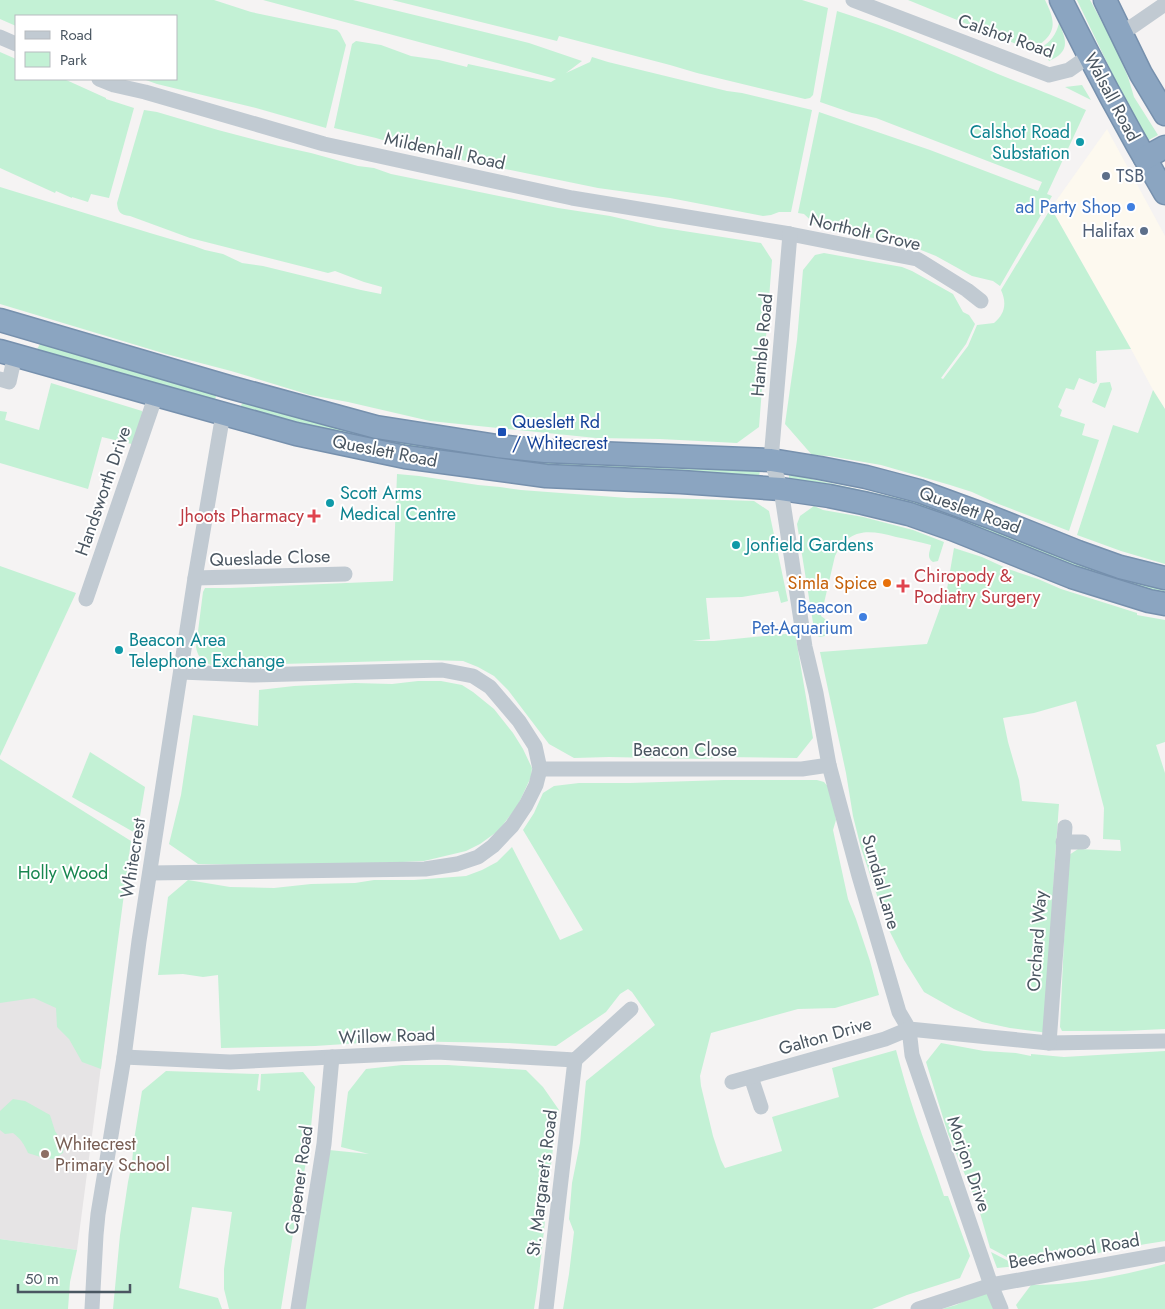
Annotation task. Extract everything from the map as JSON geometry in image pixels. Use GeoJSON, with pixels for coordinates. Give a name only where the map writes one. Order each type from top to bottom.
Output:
{"type":"FeatureCollection","features":[{"type":"Feature","properties":{"kind":"highway","name":"Walsall Road"},"geometry":{"type":"LineString","coordinates":[[1061,0],[1089,56],[1165,193]]}},
{"type":"Feature","properties":{"kind":"highway","name":"Walsall Road"},"geometry":{"type":"LineString","coordinates":[[1105,0],[1141,74],[1165,114]]}},
{"type":"Feature","properties":{"kind":"highway"},"geometry":{"type":"LineString","coordinates":[[1145,158],[1165,147]]}},
{"type":"Feature","properties":{"kind":"highway","name":"Queslett Road"},"geometry":{"type":"LineString","coordinates":[[0,320],[229,387],[376,427],[497,446],[545,451],[771,460],[866,477],[919,490],[1120,567],[1165,578]]}},
{"type":"Feature","properties":{"kind":"highway"},"geometry":{"type":"LineString","coordinates":[[7,353],[25,327]]}},
{"type":"Feature","properties":{"kind":"highway","name":"Queslett Road"},"geometry":{"type":"LineString","coordinates":[[7,353],[296,434],[405,457],[546,476],[682,482],[781,489],[829,496],[909,514],[952,529],[1072,577],[1165,604]]}},
{"type":"Feature","properties":{"kind":"highway"},"geometry":{"type":"LineString","coordinates":[[223,414],[229,387]]}},
{"type":"Feature","properties":{"kind":"street","name":"Calshot Road"},"geometry":{"type":"LineString","coordinates":[[853,0],[1049,74],[1069,70],[1089,56]]}},
{"type":"Feature","properties":{"kind":"street"},"geometry":{"type":"LineString","coordinates":[[1121,32],[1165,4]]}},
{"type":"Feature","properties":{"kind":"street"},"geometry":{"type":"LineString","coordinates":[[0,37],[15,44]]}},
{"type":"Feature","properties":{"kind":"street","name":"Mildenhall Road"},"geometry":{"type":"LineString","coordinates":[[101,80],[324,144],[572,198],[790,234]]}},
{"type":"Feature","properties":{"kind":"street","name":"Northolt Grove"},"geometry":{"type":"LineString","coordinates":[[790,234],[917,259],[967,290],[981,301]]}},
{"type":"Feature","properties":{"kind":"street","name":"Hamble Road"},"geometry":{"type":"LineString","coordinates":[[771,460],[790,234]]}},
{"type":"Feature","properties":{"kind":"street"},"geometry":{"type":"LineString","coordinates":[[0,379],[9,382],[7,353]]}},
{"type":"Feature","properties":{"kind":"street","name":"Handsworth Drive"},"geometry":{"type":"LineString","coordinates":[[86,599],[156,395]]}},
{"type":"Feature","properties":{"kind":"street","name":"Whitecrest"},"geometry":{"type":"LineString","coordinates":[[92,1309],[98,1214],[124,1057],[139,941],[195,578],[223,414]]}},
{"type":"Feature","properties":{"kind":"street"},"geometry":{"type":"LineString","coordinates":[[771,460],[781,489]]}},
{"type":"Feature","properties":{"kind":"street","name":"Sundial Lane"},"geometry":{"type":"LineString","coordinates":[[781,489],[805,647],[816,693],[829,765],[899,1012],[909,1029]]}},
{"type":"Feature","properties":{"kind":"street","name":"Queslade Close"},"geometry":{"type":"LineString","coordinates":[[195,578],[346,574]]}},
{"type":"Feature","properties":{"kind":"street"},"geometry":{"type":"LineString","coordinates":[[150,873],[425,869],[457,864],[478,857],[494,846],[512,826],[536,785],[540,769],[535,746],[519,720],[490,687],[472,676],[442,670],[252,675],[181,672]]}},
{"type":"Feature","properties":{"kind":"street","name":"Beacon Close"},"geometry":{"type":"LineString","coordinates":[[540,769],[802,769],[829,765]]}},
{"type":"Feature","properties":{"kind":"street","name":"Orchard Way"},"geometry":{"type":"LineString","coordinates":[[1049,1043],[1064,835],[1083,842]]}},
{"type":"Feature","properties":{"kind":"street"},"geometry":{"type":"LineString","coordinates":[[575,1060],[631,1010]]}},
{"type":"Feature","properties":{"kind":"street"},"geometry":{"type":"LineString","coordinates":[[909,1029],[1049,1043],[1165,1041]]}},
{"type":"Feature","properties":{"kind":"street","name":"Galton Drive"},"geometry":{"type":"LineString","coordinates":[[732,1082],[885,1039],[909,1029]]}},
{"type":"Feature","properties":{"kind":"street","name":"Morjon Drive"},"geometry":{"type":"LineString","coordinates":[[909,1029],[912,1055],[990,1285],[1001,1309]]}},
{"type":"Feature","properties":{"kind":"street","name":"Willow Road"},"geometry":{"type":"LineString","coordinates":[[124,1057],[230,1062],[437,1052],[575,1060]]}},
{"type":"Feature","properties":{"kind":"street","name":"Capener Road"},"geometry":{"type":"LineString","coordinates":[[298,1309],[324,1144],[332,1057]]}},
{"type":"Feature","properties":{"kind":"street","name":"St. Margaret's Road"},"geometry":{"type":"LineString","coordinates":[[546,1309],[575,1060]]}},
{"type":"Feature","properties":{"kind":"street"},"geometry":{"type":"LineString","coordinates":[[751,1077],[762,1107]]}},
{"type":"Feature","properties":{"kind":"street","name":"Beechwood Road"},"geometry":{"type":"LineString","coordinates":[[918,1309],[990,1285],[1165,1254]]}},
{"type":"Feature","properties":{"kind":"shaded area"},"geometry":{"type":"Polygon","coordinates":[[[1107,129],[1165,236],[1165,409],[1051,208],[1107,129]]]}},
{"type":"Feature","properties":{"kind":"shaded area","name":"Whitecrest Primary School"},"geometry":{"type":"Polygon","coordinates":[[[0,985],[111,990],[77,1250],[0,1239],[0,985]]]}},
{"type":"Feature","properties":{"kind":"green space"},"geometry":{"type":"Polygon","coordinates":[[[0,0],[214,0],[251,12],[337,30],[346,45],[326,128],[146,80],[178,80],[178,15],[15,15],[15,26],[0,19],[0,0]]]}},
{"type":"Feature","properties":{"kind":"green space"},"geometry":{"type":"Polygon","coordinates":[[[263,0],[353,0],[529,43],[582,61],[566,73],[590,62],[592,57],[812,110],[791,212],[779,212],[763,216],[670,198],[598,188],[420,151],[334,128],[352,44],[356,41],[381,45],[411,56],[467,67],[468,64],[551,82],[556,79],[263,0]]]}},
{"type":"Feature","properties":{"kind":"green space"},"geometry":{"type":"Polygon","coordinates":[[[392,0],[802,0],[828,8],[813,95],[805,99],[697,73],[559,36],[557,41],[392,0]]]}},
{"type":"Feature","properties":{"kind":"green space"},"geometry":{"type":"Polygon","coordinates":[[[908,0],[1045,0],[1052,16],[1053,26],[1043,42],[1032,48],[1026,48],[908,0]]]}},
{"type":"Feature","properties":{"kind":"green space"},"geometry":{"type":"Polygon","coordinates":[[[1077,0],[1090,0],[1115,46],[1134,97],[1158,135],[1145,142],[1077,0]]]}},
{"type":"Feature","properties":{"kind":"green space"},"geometry":{"type":"Polygon","coordinates":[[[837,11],[918,40],[1086,110],[1047,194],[1052,196],[1000,286],[993,281],[972,276],[936,256],[906,244],[819,228],[804,214],[798,213],[819,112],[930,150],[1038,191],[1042,182],[876,118],[852,113],[820,102],[837,11]]]}},
{"type":"Feature","properties":{"kind":"green space"},"geometry":{"type":"Polygon","coordinates":[[[1059,23],[1064,35],[1064,50],[1056,58],[1049,61],[1042,47],[1053,37],[1059,23]]]}},
{"type":"Feature","properties":{"kind":"green space"},"geometry":{"type":"Polygon","coordinates":[[[0,52],[15,59],[15,80],[66,80],[106,99],[134,108],[109,198],[91,194],[88,202],[72,198],[56,191],[55,193],[0,168],[0,52]]]}},
{"type":"Feature","properties":{"kind":"green space"},"geometry":{"type":"Polygon","coordinates":[[[1082,85],[1091,100],[1065,87],[1082,85]]]}},
{"type":"Feature","properties":{"kind":"green space"},"geometry":{"type":"Polygon","coordinates":[[[144,110],[358,166],[374,168],[391,174],[658,227],[761,243],[772,260],[759,427],[737,443],[596,438],[430,421],[310,395],[0,304],[0,187],[223,254],[242,263],[263,266],[381,294],[382,287],[335,271],[328,273],[190,238],[122,214],[117,203],[144,110]]]}},
{"type":"Feature","properties":{"kind":"green space"},"geometry":{"type":"Polygon","coordinates":[[[1051,208],[1131,349],[1096,351],[1097,382],[1094,384],[1079,378],[1074,390],[1066,388],[1058,407],[1062,410],[1060,416],[1085,424],[1082,435],[1099,440],[1069,531],[950,485],[881,465],[812,455],[785,424],[797,340],[803,270],[815,255],[824,253],[902,267],[953,294],[963,312],[969,315],[975,324],[966,344],[941,378],[943,379],[968,346],[977,325],[994,323],[1001,316],[1004,308],[1004,299],[1001,290],[1051,208]]]}},
{"type":"Feature","properties":{"kind":"green space"},"geometry":{"type":"Polygon","coordinates":[[[50,343],[213,391],[216,396],[214,404],[36,351],[40,344],[50,343]]]}},
{"type":"Feature","properties":{"kind":"green space"},"geometry":{"type":"Polygon","coordinates":[[[1110,382],[1112,389],[1105,408],[1092,402],[1100,383],[1110,382]]]}},
{"type":"Feature","properties":{"kind":"green space"},"geometry":{"type":"Polygon","coordinates":[[[51,383],[142,411],[144,419],[136,445],[102,437],[88,489],[0,463],[0,411],[7,412],[5,420],[39,430],[51,383]]]}},
{"type":"Feature","properties":{"kind":"green space"},"geometry":{"type":"Polygon","coordinates":[[[1153,390],[1165,409],[1165,564],[1077,535],[1113,425],[1138,433],[1153,390]]]}},
{"type":"Feature","properties":{"kind":"green space"},"geometry":{"type":"Polygon","coordinates":[[[246,400],[344,428],[760,469],[759,478],[552,467],[460,456],[360,439],[242,412],[241,405],[246,400]]]}},
{"type":"Feature","properties":{"kind":"green space"},"geometry":{"type":"Polygon","coordinates":[[[397,474],[521,490],[628,498],[754,501],[769,511],[788,601],[781,603],[778,591],[742,597],[706,598],[710,639],[692,641],[714,641],[795,633],[813,738],[797,758],[574,758],[549,744],[508,690],[494,676],[463,661],[427,660],[213,666],[202,659],[196,647],[205,588],[393,581],[397,474]]]}},
{"type":"Feature","properties":{"kind":"green space"},"geometry":{"type":"Polygon","coordinates":[[[789,474],[920,503],[1137,583],[1165,589],[1165,594],[789,480],[789,474]]]}},
{"type":"Feature","properties":{"kind":"green space"},"geometry":{"type":"Polygon","coordinates":[[[814,506],[823,510],[863,517],[913,530],[944,542],[938,561],[933,562],[930,558],[931,545],[877,533],[869,532],[854,535],[847,540],[835,556],[821,616],[829,622],[829,627],[825,636],[815,635],[797,524],[800,516],[814,506]]]}},
{"type":"Feature","properties":{"kind":"green space"},"geometry":{"type":"Polygon","coordinates":[[[954,548],[982,557],[1061,589],[1137,613],[1137,615],[1165,620],[1165,742],[1156,745],[1165,773],[1165,1029],[1062,1031],[1060,1027],[1069,855],[1078,849],[1121,851],[1120,840],[1103,839],[1104,808],[1076,701],[1034,713],[1003,718],[1019,780],[1022,801],[1059,804],[1054,874],[1048,1033],[982,1022],[924,992],[904,960],[888,928],[861,848],[853,816],[846,773],[820,652],[927,644],[947,589],[954,548]]]}},
{"type":"Feature","properties":{"kind":"green space"},"geometry":{"type":"Polygon","coordinates":[[[0,566],[76,593],[0,756],[0,566]]]}},
{"type":"Feature","properties":{"kind":"green space"},"geometry":{"type":"Polygon","coordinates":[[[441,681],[462,685],[473,692],[494,709],[513,733],[532,768],[531,777],[517,807],[498,831],[480,844],[466,851],[424,861],[256,865],[198,864],[169,844],[181,795],[193,715],[258,726],[259,690],[294,686],[355,683],[392,684],[441,681]]]}},
{"type":"Feature","properties":{"kind":"green space"},"geometry":{"type":"Polygon","coordinates":[[[90,752],[145,787],[137,834],[72,797],[90,752]]]}},
{"type":"Feature","properties":{"kind":"green space","name":"Holly Wood"},"geometry":{"type":"Polygon","coordinates":[[[0,759],[131,841],[101,1069],[82,1062],[69,1039],[57,1027],[56,1008],[34,998],[0,1003],[0,759]]]}},
{"type":"Feature","properties":{"kind":"green space"},"geometry":{"type":"Polygon","coordinates":[[[817,780],[824,782],[831,790],[836,820],[833,830],[848,899],[870,961],[879,995],[835,1008],[798,1009],[711,1033],[700,1076],[713,1136],[721,1160],[725,1168],[782,1151],[772,1117],[839,1097],[832,1068],[896,1050],[915,1114],[944,1196],[948,1196],[970,1256],[960,1278],[907,1295],[872,1309],[563,1309],[574,1232],[569,1219],[572,1183],[580,1143],[586,1081],[655,1025],[632,992],[628,989],[620,994],[606,1012],[556,1046],[508,1043],[391,1041],[315,1046],[221,1048],[218,975],[203,977],[183,974],[158,975],[168,897],[188,880],[230,887],[274,888],[374,880],[414,880],[466,876],[497,862],[512,847],[560,940],[583,930],[523,830],[534,813],[543,793],[554,786],[579,783],[817,780]]]}},
{"type":"Feature","properties":{"kind":"green space"},"geometry":{"type":"Polygon","coordinates":[[[941,1043],[984,1051],[1031,1056],[1031,1054],[1064,1057],[1165,1051],[1165,1241],[1022,1265],[990,1248],[978,1206],[948,1134],[926,1062],[941,1043]]]}},
{"type":"Feature","properties":{"kind":"green space"},"geometry":{"type":"Polygon","coordinates":[[[402,1065],[448,1065],[526,1070],[543,1087],[559,1110],[534,1309],[302,1309],[329,1150],[369,1154],[341,1147],[348,1092],[366,1069],[402,1065]]]}},
{"type":"Feature","properties":{"kind":"green space"},"geometry":{"type":"Polygon","coordinates":[[[166,1071],[259,1074],[257,1090],[260,1091],[261,1074],[303,1072],[315,1087],[309,1147],[281,1309],[229,1309],[224,1289],[224,1269],[232,1212],[192,1207],[179,1288],[218,1298],[222,1309],[113,1309],[120,1235],[142,1091],[166,1071]]]}},
{"type":"Feature","properties":{"kind":"green space"},"geometry":{"type":"Polygon","coordinates":[[[13,1099],[25,1101],[50,1115],[55,1131],[64,1145],[63,1153],[57,1158],[50,1159],[28,1153],[16,1135],[13,1133],[5,1134],[0,1130],[0,1111],[13,1099]]]}},
{"type":"Feature","properties":{"kind":"green space"},"geometry":{"type":"Polygon","coordinates":[[[0,1239],[77,1250],[70,1282],[68,1309],[0,1309],[0,1239]]]}},
{"type":"Feature","properties":{"kind":"green space"},"geometry":{"type":"Polygon","coordinates":[[[991,1252],[1018,1266],[997,1268],[991,1252]]]}},
{"type":"Feature","properties":{"kind":"green space"},"geometry":{"type":"Polygon","coordinates":[[[1165,1264],[1165,1309],[1018,1309],[1016,1305],[1031,1285],[1048,1285],[1098,1279],[1165,1264]]]}},
{"type":"Feature","properties":{"kind":"green space"},"geometry":{"type":"Polygon","coordinates":[[[983,1292],[990,1295],[995,1309],[942,1309],[956,1305],[983,1292]]]}},
{"type":"Feature","properties":{"kind":"place","name":"Calshot Road Substation"},"geometry":{"type":"Point","coordinates":[1080,142]}},
{"type":"Feature","properties":{"kind":"place","name":"TSB"},"geometry":{"type":"Point","coordinates":[1106,176]}},
{"type":"Feature","properties":{"kind":"place","name":"ad Party Shop"},"geometry":{"type":"Point","coordinates":[1131,207]}},
{"type":"Feature","properties":{"kind":"place","name":"Halifax"},"geometry":{"type":"Point","coordinates":[1144,231]}},
{"type":"Feature","properties":{"kind":"place","name":"Queslett Rd / Whitecrest"},"geometry":{"type":"Point","coordinates":[502,432]}},
{"type":"Feature","properties":{"kind":"place","name":"Scott Arms Medical Centre"},"geometry":{"type":"Point","coordinates":[330,503]}},
{"type":"Feature","properties":{"kind":"place","name":"Jhoots Pharmacy"},"geometry":{"type":"Point","coordinates":[314,516]}},
{"type":"Feature","properties":{"kind":"place","name":"Jonfield Gardens"},"geometry":{"type":"Point","coordinates":[736,545]}},
{"type":"Feature","properties":{"kind":"place","name":"Simla Spice"},"geometry":{"type":"Point","coordinates":[887,583]}},
{"type":"Feature","properties":{"kind":"place","name":"Chiropody & Podiatry Surgery"},"geometry":{"type":"Point","coordinates":[903,586]}},
{"type":"Feature","properties":{"kind":"place","name":"Beacon Pet-Aquarium"},"geometry":{"type":"Point","coordinates":[863,617]}},
{"type":"Feature","properties":{"kind":"place","name":"Beacon Area Telephone Exchange"},"geometry":{"type":"Point","coordinates":[119,650]}},
{"type":"Feature","properties":{"kind":"place","name":"Whitecrest Primary School"},"geometry":{"type":"Point","coordinates":[45,1154]}}]}
